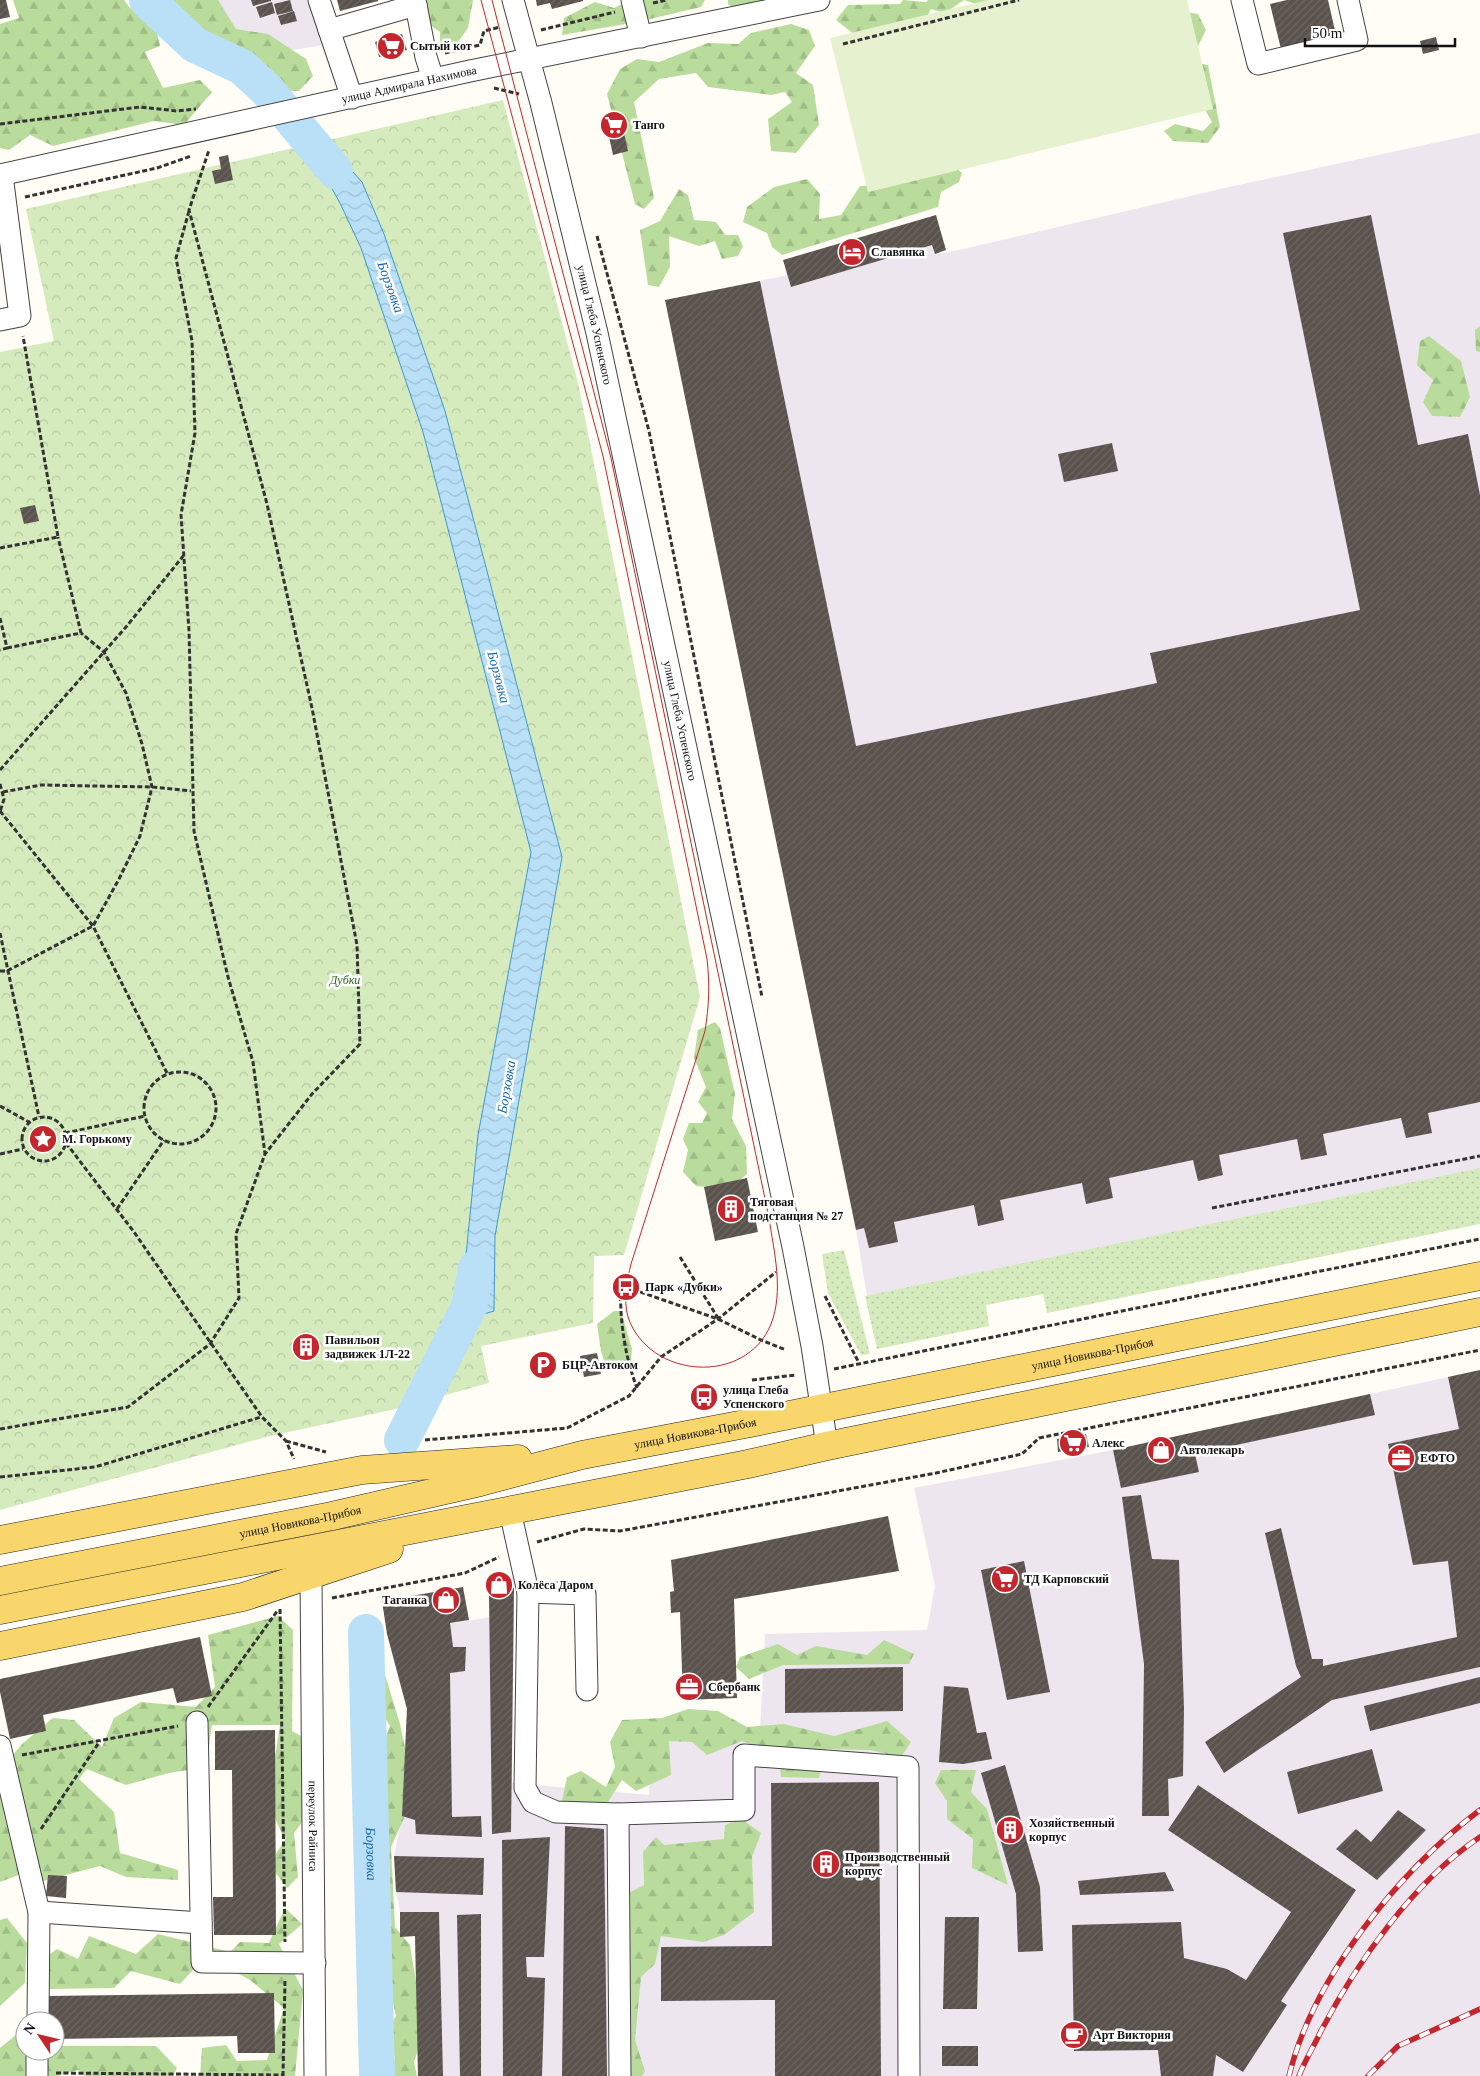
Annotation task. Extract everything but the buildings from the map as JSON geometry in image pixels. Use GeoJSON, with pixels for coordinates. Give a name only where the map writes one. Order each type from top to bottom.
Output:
{"type":"FeatureCollection","features":[{"type":"Feature","properties":{"kind":"main road","name":"улица Новикова-Прибоя"},"geometry":{"type":"LineString","coordinates":[[0,1581],[341,1514],[480,1482],[582,1455],[1480,1276]]}},
{"type":"Feature","properties":{"kind":"main road"},"geometry":{"type":"LineString","coordinates":[[0,1610],[748,1464],[827,1446],[1480,1312]]}},
{"type":"Feature","properties":{"kind":"main road"},"geometry":{"type":"LineString","coordinates":[[0,1540],[362,1470],[582,1455]]}},
{"type":"Feature","properties":{"kind":"main road"},"geometry":{"type":"LineString","coordinates":[[0,1646],[243,1597],[310,1589],[484,1517]]}},
{"type":"Feature","properties":{"kind":"street"},"geometry":{"type":"LineString","coordinates":[[319,0],[352,98]]}},
{"type":"Feature","properties":{"kind":"street","name":"улица Глеба Успенского"},"geometry":{"type":"LineString","coordinates":[[513,0],[539,58],[537,91],[599,342],[791,1237],[812,1346],[827,1446]]}},
{"type":"Feature","properties":{"kind":"street","name":"улица Адмирала Нахимова"},"geometry":{"type":"LineString","coordinates":[[1,175],[433,79],[819,0]]}},
{"type":"Feature","properties":{"kind":"street"},"geometry":{"type":"LineString","coordinates":[[1242,0],[1258,64],[1357,40],[1348,0]]}},
{"type":"Feature","properties":{"kind":"street"},"geometry":{"type":"LineString","coordinates":[[329,30],[415,3],[426,57],[433,79]]}},
{"type":"Feature","properties":{"kind":"street"},"geometry":{"type":"LineString","coordinates":[[633,4],[641,37]]}},
{"type":"Feature","properties":{"kind":"street"},"geometry":{"type":"LineString","coordinates":[[1,175],[10,318]]}},
{"type":"Feature","properties":{"kind":"street"},"geometry":{"type":"LineString","coordinates":[[510,1511],[528,1592],[525,1788],[533,1802],[556,1812],[618,1814],[744,1810],[744,1755],[908,1766],[909,2076]]}},
{"type":"Feature","properties":{"kind":"street","name":"переулок Райниса"},"geometry":{"type":"LineString","coordinates":[[310,1589],[315,2076]]}},
{"type":"Feature","properties":{"kind":"street"},"geometry":{"type":"LineString","coordinates":[[528,1592],[585,1594],[586,1690]]}},
{"type":"Feature","properties":{"kind":"street"},"geometry":{"type":"LineString","coordinates":[[197,1722],[202,1962],[315,1963]]}},
{"type":"Feature","properties":{"kind":"street"},"geometry":{"type":"LineString","coordinates":[[2,1752],[39,1912],[38,2011]]}},
{"type":"Feature","properties":{"kind":"street"},"geometry":{"type":"LineString","coordinates":[[618,1814],[620,2076]]}},
{"type":"Feature","properties":{"kind":"street"},"geometry":{"type":"LineString","coordinates":[[39,1912],[201,1923]]}},
{"type":"Feature","properties":{"kind":"street"},"geometry":{"type":"LineString","coordinates":[[37,2061],[37,2074]]}},
{"type":"Feature","properties":{"kind":"path"},"geometry":{"type":"LineString","coordinates":[[539,58],[541,30],[633,4],[667,0]]}},
{"type":"Feature","properties":{"kind":"path"},"geometry":{"type":"LineString","coordinates":[[842,44],[1019,0]]}},
{"type":"Feature","properties":{"kind":"path"},"geometry":{"type":"LineString","coordinates":[[490,87],[516,95],[537,91]]}},
{"type":"Feature","properties":{"kind":"path"},"geometry":{"type":"LineString","coordinates":[[0,124],[140,107],[177,110],[206,108]]}},
{"type":"Feature","properties":{"kind":"path"},"geometry":{"type":"LineString","coordinates":[[201,152],[210,149],[189,210],[176,258],[192,341],[195,433],[182,515],[189,641],[192,753],[191,791],[194,831],[210,904],[228,977],[253,1062],[265,1154]]}},
{"type":"Feature","properties":{"kind":"path"},"geometry":{"type":"LineString","coordinates":[[4,201],[157,168],[192,155]]}},
{"type":"Feature","properties":{"kind":"path"},"geometry":{"type":"LineString","coordinates":[[0,1430],[128,1407],[210,1344],[239,1298],[236,1234],[265,1154],[312,1094],[360,1044],[358,945],[312,708],[267,504],[189,210]]}},
{"type":"Feature","properties":{"kind":"path"},"geometry":{"type":"LineString","coordinates":[[595,229],[649,430],[764,1004]]}},
{"type":"Feature","properties":{"kind":"path"},"geometry":{"type":"LineString","coordinates":[[0,971],[7,970],[93,926],[140,836],[152,787],[142,744],[126,693],[104,652],[81,633],[10,318]]}},
{"type":"Feature","properties":{"kind":"path"},"geometry":{"type":"LineString","coordinates":[[0,548],[58,537]]}},
{"type":"Feature","properties":{"kind":"path"},"geometry":{"type":"LineString","coordinates":[[0,770],[104,652],[184,555]]}},
{"type":"Feature","properties":{"kind":"path"},"geometry":{"type":"LineString","coordinates":[[0,618],[7,648]]}},
{"type":"Feature","properties":{"kind":"path"},"geometry":{"type":"LineString","coordinates":[[0,650],[81,633]]}},
{"type":"Feature","properties":{"kind":"path"},"geometry":{"type":"LineString","coordinates":[[0,784],[4,799],[0,812],[93,926],[168,1075]]}},
{"type":"Feature","properties":{"kind":"path"},"geometry":{"type":"LineString","coordinates":[[3,792],[42,785],[152,787],[191,791]]}},
{"type":"Feature","properties":{"kind":"path"},"geometry":{"type":"LineString","coordinates":[[0,933],[39,1117]]}},
{"type":"Feature","properties":{"kind":"path"},"geometry":{"type":"LineString","coordinates":[[185,1072],[197,1076],[207,1084],[214,1094],[215,1118],[203,1137],[192,1142],[181,1144],[164,1140],[151,1130],[145,1116],[146,1097],[152,1086],[168,1075],[185,1072]]}},
{"type":"Feature","properties":{"kind":"path"},"geometry":{"type":"LineString","coordinates":[[0,1106],[29,1122]]}},
{"type":"Feature","properties":{"kind":"path"},"geometry":{"type":"LineString","coordinates":[[65,1133],[145,1116]]}},
{"type":"Feature","properties":{"kind":"path"},"geometry":{"type":"LineString","coordinates":[[39,1117],[53,1119],[59,1123],[65,1133],[66,1143],[60,1156],[47,1162],[33,1159],[24,1149],[22,1135],[29,1122],[39,1117]]}},
{"type":"Feature","properties":{"kind":"path"},"geometry":{"type":"LineString","coordinates":[[118,1209],[164,1140]]}},
{"type":"Feature","properties":{"kind":"path"},"geometry":{"type":"LineString","coordinates":[[66,1143],[118,1209],[262,1417],[286,1441],[296,1465]]}},
{"type":"Feature","properties":{"kind":"path"},"geometry":{"type":"LineString","coordinates":[[0,1154],[24,1149]]}},
{"type":"Feature","properties":{"kind":"path"},"geometry":{"type":"LineString","coordinates":[[1212,1208],[1480,1156]]}},
{"type":"Feature","properties":{"kind":"path"},"geometry":{"type":"LineString","coordinates":[[824,1295],[860,1365],[1480,1239]]}},
{"type":"Feature","properties":{"kind":"path"},"geometry":{"type":"LineString","coordinates":[[680,1257],[718,1319]]}},
{"type":"Feature","properties":{"kind":"path"},"geometry":{"type":"LineString","coordinates":[[422,1440],[567,1428],[628,1396],[637,1388],[662,1357],[718,1319],[776,1272]]}},
{"type":"Feature","properties":{"kind":"path"},"geometry":{"type":"LineString","coordinates":[[621,1281],[620,1304],[629,1367],[637,1388]]}},
{"type":"Feature","properties":{"kind":"path"},"geometry":{"type":"LineString","coordinates":[[626,1287],[718,1319],[786,1350]]}},
{"type":"Feature","properties":{"kind":"path"},"geometry":{"type":"LineString","coordinates":[[270,1610],[280,1608],[310,1589],[465,1573],[518,1547],[584,1529],[620,1532],[936,1474],[1022,1454],[1039,1438],[1480,1350]]}},
{"type":"Feature","properties":{"kind":"path"},"geometry":{"type":"LineString","coordinates":[[0,1477],[95,1467],[262,1417]]}},
{"type":"Feature","properties":{"kind":"path"},"geometry":{"type":"LineString","coordinates":[[286,1441],[332,1453]]}},
{"type":"Feature","properties":{"kind":"path"},"geometry":{"type":"LineString","coordinates":[[2,1752],[100,1740],[197,1722],[280,1608]]}},
{"type":"Feature","properties":{"kind":"path"},"geometry":{"type":"LineString","coordinates":[[37,2074],[283,2076],[285,1963],[280,1608]]}},
{"type":"Feature","properties":{"kind":"path"},"geometry":{"type":"LineString","coordinates":[[25,1853],[100,1740]]}},
{"type":"Feature","properties":{"kind":"shaded area"},"geometry":{"type":"Polygon","coordinates":[[[207,0],[309,0],[324,45],[274,53],[242,40],[207,0]]]}},
{"type":"Feature","properties":{"kind":"shaded area"},"geometry":{"type":"Polygon","coordinates":[[[1480,133],[1480,1170],[867,1296],[856,1230],[665,300],[788,275],[791,287],[932,245],[935,254],[959,250],[1229,187],[1480,133]]]}},
{"type":"Feature","properties":{"kind":"shaded area"},"geometry":{"type":"Polygon","coordinates":[[[1480,1370],[1480,2076],[418,2076],[415,1936],[400,1937],[400,1912],[396,1892],[394,1856],[402,1816],[407,1709],[387,1634],[491,1617],[493,1580],[514,1576],[512,1783],[649,1795],[650,1733],[760,1731],[765,1634],[927,1630],[935,1586],[914,1488],[1113,1450],[1480,1370]]]}},
{"type":"Feature","properties":{"kind":"green space"},"geometry":{"type":"Polygon","coordinates":[[[13,0],[124,0],[131,9],[154,19],[160,46],[145,52],[163,88],[200,80],[212,92],[184,125],[154,121],[53,146],[30,135],[9,150],[0,148],[0,24],[19,18],[13,0]]]}},
{"type":"Feature","properties":{"kind":"green space"},"geometry":{"type":"Polygon","coordinates":[[[158,0],[218,0],[236,29],[268,34],[306,59],[313,76],[299,91],[251,90],[195,53],[169,4],[158,0]]]}},
{"type":"Feature","properties":{"kind":"green space"},"geometry":{"type":"Polygon","coordinates":[[[422,0],[473,0],[468,28],[455,46],[440,48],[440,32],[426,22],[422,0]]]}},
{"type":"Feature","properties":{"kind":"green space"},"geometry":{"type":"Polygon","coordinates":[[[630,0],[705,0],[701,7],[637,22],[562,35],[564,18],[595,2],[614,8],[630,0]]]}},
{"type":"Feature","properties":{"kind":"green space"},"geometry":{"type":"Polygon","coordinates":[[[728,0],[801,0],[740,14],[728,4],[728,0]]]}},
{"type":"Feature","properties":{"kind":"green space"},"geometry":{"type":"Polygon","coordinates":[[[903,0],[926,2],[928,0],[964,0],[945,13],[931,9],[925,20],[855,35],[836,20],[848,5],[900,4],[903,0]]]}},
{"type":"Feature","properties":{"kind":"green space"},"geometry":{"type":"Polygon","coordinates":[[[964,0],[998,0],[982,6],[964,0]]]}},
{"type":"Feature","properties":{"kind":"green space"},"geometry":{"type":"Polygon","coordinates":[[[988,0],[1187,0],[1213,109],[868,192],[830,38],[988,0]]]}},
{"type":"Feature","properties":{"kind":"green space"},"geometry":{"type":"Polygon","coordinates":[[[1186,12],[1198,14],[1206,30],[1196,50],[1186,12]]]}},
{"type":"Feature","properties":{"kind":"green space"},"geometry":{"type":"Polygon","coordinates":[[[791,24],[809,30],[815,46],[796,73],[813,85],[819,125],[796,153],[771,151],[768,119],[792,102],[785,92],[771,95],[708,87],[696,73],[659,79],[634,102],[654,198],[644,209],[635,204],[607,94],[620,69],[637,59],[659,62],[708,43],[738,44],[751,33],[791,24]]]}},
{"type":"Feature","properties":{"kind":"green space"},"geometry":{"type":"Polygon","coordinates":[[[1198,63],[1208,65],[1220,127],[1208,143],[1173,141],[1164,131],[1175,124],[1203,131],[1212,122],[1196,94],[1198,63]]]}},
{"type":"Feature","properties":{"kind":"green space","name":"Дубки"},"geometry":{"type":"Polygon","coordinates":[[[503,100],[578,383],[700,997],[624,1255],[594,1256],[593,1323],[481,1346],[489,1383],[391,1410],[270,1436],[0,1510],[0,352],[54,341],[26,209],[503,100]]]}},
{"type":"Feature","properties":{"kind":"green space"},"geometry":{"type":"Polygon","coordinates":[[[951,164],[962,173],[959,182],[941,192],[938,207],[782,255],[772,247],[767,233],[743,222],[747,207],[774,187],[807,179],[820,194],[819,219],[841,215],[860,186],[882,185],[951,164]]]}},
{"type":"Feature","properties":{"kind":"green space"},"geometry":{"type":"Polygon","coordinates":[[[679,189],[688,195],[694,220],[716,222],[725,235],[738,235],[743,246],[738,256],[722,259],[715,241],[699,246],[669,236],[670,267],[659,287],[648,285],[640,230],[660,221],[679,189]]]}},
{"type":"Feature","properties":{"kind":"green space"},"geometry":{"type":"Polygon","coordinates":[[[1480,326],[1480,352],[1476,351],[1475,330],[1480,326]]]}},
{"type":"Feature","properties":{"kind":"green space"},"geometry":{"type":"Polygon","coordinates":[[[1429,336],[1461,361],[1470,397],[1460,417],[1432,416],[1423,402],[1433,380],[1417,365],[1420,341],[1429,336]]]}},
{"type":"Feature","properties":{"kind":"green space"},"geometry":{"type":"Polygon","coordinates":[[[715,1022],[720,1028],[735,1094],[732,1119],[746,1146],[747,1174],[729,1189],[696,1186],[683,1172],[688,1150],[683,1139],[689,1123],[702,1123],[707,1113],[698,1102],[706,1087],[694,1058],[698,1030],[715,1022]]]}},
{"type":"Feature","properties":{"kind":"green space"},"geometry":{"type":"Polygon","coordinates":[[[1480,1168],[1480,1224],[1047,1313],[1043,1294],[986,1305],[989,1326],[877,1349],[865,1296],[1480,1168]]]}},
{"type":"Feature","properties":{"kind":"green space"},"geometry":{"type":"Polygon","coordinates":[[[844,1250],[870,1354],[861,1355],[828,1293],[822,1254],[844,1250]]]}},
{"type":"Feature","properties":{"kind":"green space"},"geometry":{"type":"Polygon","coordinates":[[[614,1311],[621,1311],[632,1349],[631,1361],[622,1366],[605,1364],[597,1324],[614,1311]]]}},
{"type":"Feature","properties":{"kind":"green space"},"geometry":{"type":"Polygon","coordinates":[[[278,1616],[293,1630],[292,1731],[320,1747],[318,1800],[294,1833],[298,1877],[287,1888],[269,1864],[285,1840],[268,1803],[280,1725],[212,1725],[206,1767],[169,1773],[126,1785],[87,1769],[79,1779],[114,1812],[120,1853],[178,1870],[178,1880],[126,1877],[100,1866],[39,1882],[37,1868],[0,1882],[0,1770],[23,1743],[53,1718],[74,1720],[102,1747],[114,1718],[141,1702],[196,1707],[215,1687],[208,1635],[278,1616]]]}},
{"type":"Feature","properties":{"kind":"green space"},"geometry":{"type":"Polygon","coordinates":[[[354,1640],[376,1645],[400,1724],[415,1794],[391,1847],[395,1927],[410,1945],[424,2031],[414,2062],[417,2076],[388,2076],[395,2058],[387,2031],[396,2016],[381,1950],[379,1893],[369,1877],[365,1835],[387,1810],[384,1741],[390,1726],[357,1673],[354,1640]]]}},
{"type":"Feature","properties":{"kind":"green space"},"geometry":{"type":"Polygon","coordinates":[[[884,1640],[914,1654],[909,1664],[783,1665],[749,1679],[736,1667],[740,1657],[778,1644],[797,1655],[816,1646],[867,1655],[884,1640]]]}},
{"type":"Feature","properties":{"kind":"green space"},"geometry":{"type":"Polygon","coordinates":[[[688,1709],[718,1711],[747,1727],[784,1724],[834,1736],[887,1721],[911,1742],[901,1757],[870,1750],[826,1749],[819,1778],[781,1777],[779,1755],[742,1741],[707,1755],[692,1742],[669,1741],[671,1775],[636,1791],[622,1780],[606,1805],[562,1801],[567,1777],[581,1771],[606,1787],[615,1767],[610,1742],[622,1720],[662,1718],[688,1709]]]}},
{"type":"Feature","properties":{"kind":"green space"},"geometry":{"type":"Polygon","coordinates":[[[941,1770],[976,1770],[971,1792],[987,1809],[1008,1885],[972,1868],[973,1839],[947,1819],[947,1801],[935,1783],[941,1770]]]}},
{"type":"Feature","properties":{"kind":"green space"},"geometry":{"type":"Polygon","coordinates":[[[740,1818],[761,1833],[752,1857],[754,1912],[724,1935],[703,1942],[661,1936],[655,1964],[641,1977],[635,2040],[645,2071],[642,2076],[612,2076],[613,1901],[644,1885],[643,1852],[656,1837],[664,1845],[724,1839],[725,1825],[740,1818]]]}},
{"type":"Feature","properties":{"kind":"green space"},"geometry":{"type":"Polygon","coordinates":[[[285,1908],[302,1924],[279,1944],[303,1990],[295,2076],[200,2076],[202,2048],[226,2045],[237,2061],[267,2060],[284,2008],[250,1980],[206,1956],[180,1984],[131,1971],[114,1988],[46,1989],[46,1957],[57,1949],[78,1959],[89,1936],[136,1954],[158,1934],[230,1952],[240,1942],[269,1943],[285,1908]]]}},
{"type":"Feature","properties":{"kind":"green space"},"geometry":{"type":"Polygon","coordinates":[[[7,1918],[27,1943],[25,1983],[0,2006],[0,1920],[7,1918]]]}},
{"type":"Feature","properties":{"kind":"green space"},"geometry":{"type":"Polygon","coordinates":[[[15,2036],[15,2061],[65,2061],[65,2046],[156,2046],[177,2068],[173,2076],[85,2076],[78,2070],[57,2076],[0,2076],[0,2048],[15,2036]]]}},
{"type":"Feature","properties":{"kind":"water"},"geometry":{"type":"Polygon","coordinates":[[[315,130],[362,182],[384,234],[445,411],[562,857],[495,1236],[494,1311],[470,1318],[460,1315],[478,1135],[531,852],[423,432],[361,248],[340,203],[322,171],[294,135],[315,130]]]}},
{"type":"Feature","properties":{"kind":"waterway","name":"Борзовка"},"geometry":{"type":"LineString","coordinates":[[147,0],[195,45],[242,67],[267,90],[335,171]]}},
{"type":"Feature","properties":{"kind":"waterway","name":"Борзовка"},"geometry":{"type":"LineString","coordinates":[[402,1440],[469,1307],[476,1268]]}},
{"type":"Feature","properties":{"kind":"waterway","name":"Борзовка"},"geometry":{"type":"LineString","coordinates":[[366,1632],[377,2076]]}},
{"type":"Feature","properties":{"kind":"tram line"},"geometry":{"type":"LineString","coordinates":[[481,0],[603,456],[707,959],[709,995],[705,1031],[631,1264],[626,1290],[628,1317],[639,1338],[656,1353],[676,1363],[698,1367],[720,1365],[741,1358],[759,1344],[771,1324],[777,1298],[777,1271],[769,1218],[611,458],[492,0]]}},
{"type":"Feature","properties":{"kind":"railway"},"geometry":{"type":"LineString","coordinates":[[1289,2076],[1301,2039],[1318,2001],[1339,1964],[1364,1928],[1391,1894],[1420,1863],[1480,1810]]}},
{"type":"Feature","properties":{"kind":"railway"},"geometry":{"type":"LineString","coordinates":[[1299,2076],[1335,2005],[1389,1925],[1432,1876],[1480,1837]]}},
{"type":"Feature","properties":{"kind":"railway"},"geometry":{"type":"LineString","coordinates":[[1368,2076],[1398,2046],[1480,2009]]}},
{"type":"Feature","properties":{"kind":"place","name":"Сытый кот"},"geometry":{"type":"Point","coordinates":[391,46]}},
{"type":"Feature","properties":{"kind":"place","name":"Танго"},"geometry":{"type":"Point","coordinates":[614,125]}},
{"type":"Feature","properties":{"kind":"place","name":"Славянка"},"geometry":{"type":"Point","coordinates":[852,252]}},
{"type":"Feature","properties":{"kind":"place","name":"М. Горькому"},"geometry":{"type":"Point","coordinates":[43,1139]}},
{"type":"Feature","properties":{"kind":"place","name":"Тяговая подстанция № 27"},"geometry":{"type":"Point","coordinates":[731,1209]}},
{"type":"Feature","properties":{"kind":"place","name":"Парк «Дубки»"},"geometry":{"type":"Point","coordinates":[626,1287]}},
{"type":"Feature","properties":{"kind":"place","name":"Павильон задвижек 1Л-22"},"geometry":{"type":"Point","coordinates":[306,1347]}},
{"type":"Feature","properties":{"kind":"place","name":"БЦР-Автоком"},"geometry":{"type":"Point","coordinates":[543,1365]}},
{"type":"Feature","properties":{"kind":"place","name":"улица Глеба Успенского"},"geometry":{"type":"Point","coordinates":[704,1397]}},
{"type":"Feature","properties":{"kind":"place","name":"Алекс"},"geometry":{"type":"Point","coordinates":[1073,1443]}},
{"type":"Feature","properties":{"kind":"place","name":"Автолекарь"},"geometry":{"type":"Point","coordinates":[1161,1450]}},
{"type":"Feature","properties":{"kind":"place","name":"ЕФТО"},"geometry":{"type":"Point","coordinates":[1401,1458]}},
{"type":"Feature","properties":{"kind":"place","name":"ТД Карповский"},"geometry":{"type":"Point","coordinates":[1005,1579]}},
{"type":"Feature","properties":{"kind":"place","name":"Колёса Даром"},"geometry":{"type":"Point","coordinates":[499,1585]}},
{"type":"Feature","properties":{"kind":"place","name":"Таганка"},"geometry":{"type":"Point","coordinates":[446,1600]}},
{"type":"Feature","properties":{"kind":"place","name":"Сбербанк"},"geometry":{"type":"Point","coordinates":[689,1687]}},
{"type":"Feature","properties":{"kind":"place","name":"Хозяйственный корпус"},"geometry":{"type":"Point","coordinates":[1010,1830]}},
{"type":"Feature","properties":{"kind":"place","name":"Производственный корпус"},"geometry":{"type":"Point","coordinates":[826,1864]}},
{"type":"Feature","properties":{"kind":"place","name":"Арт Виктория"},"geometry":{"type":"Point","coordinates":[1074,2035]}}]}
